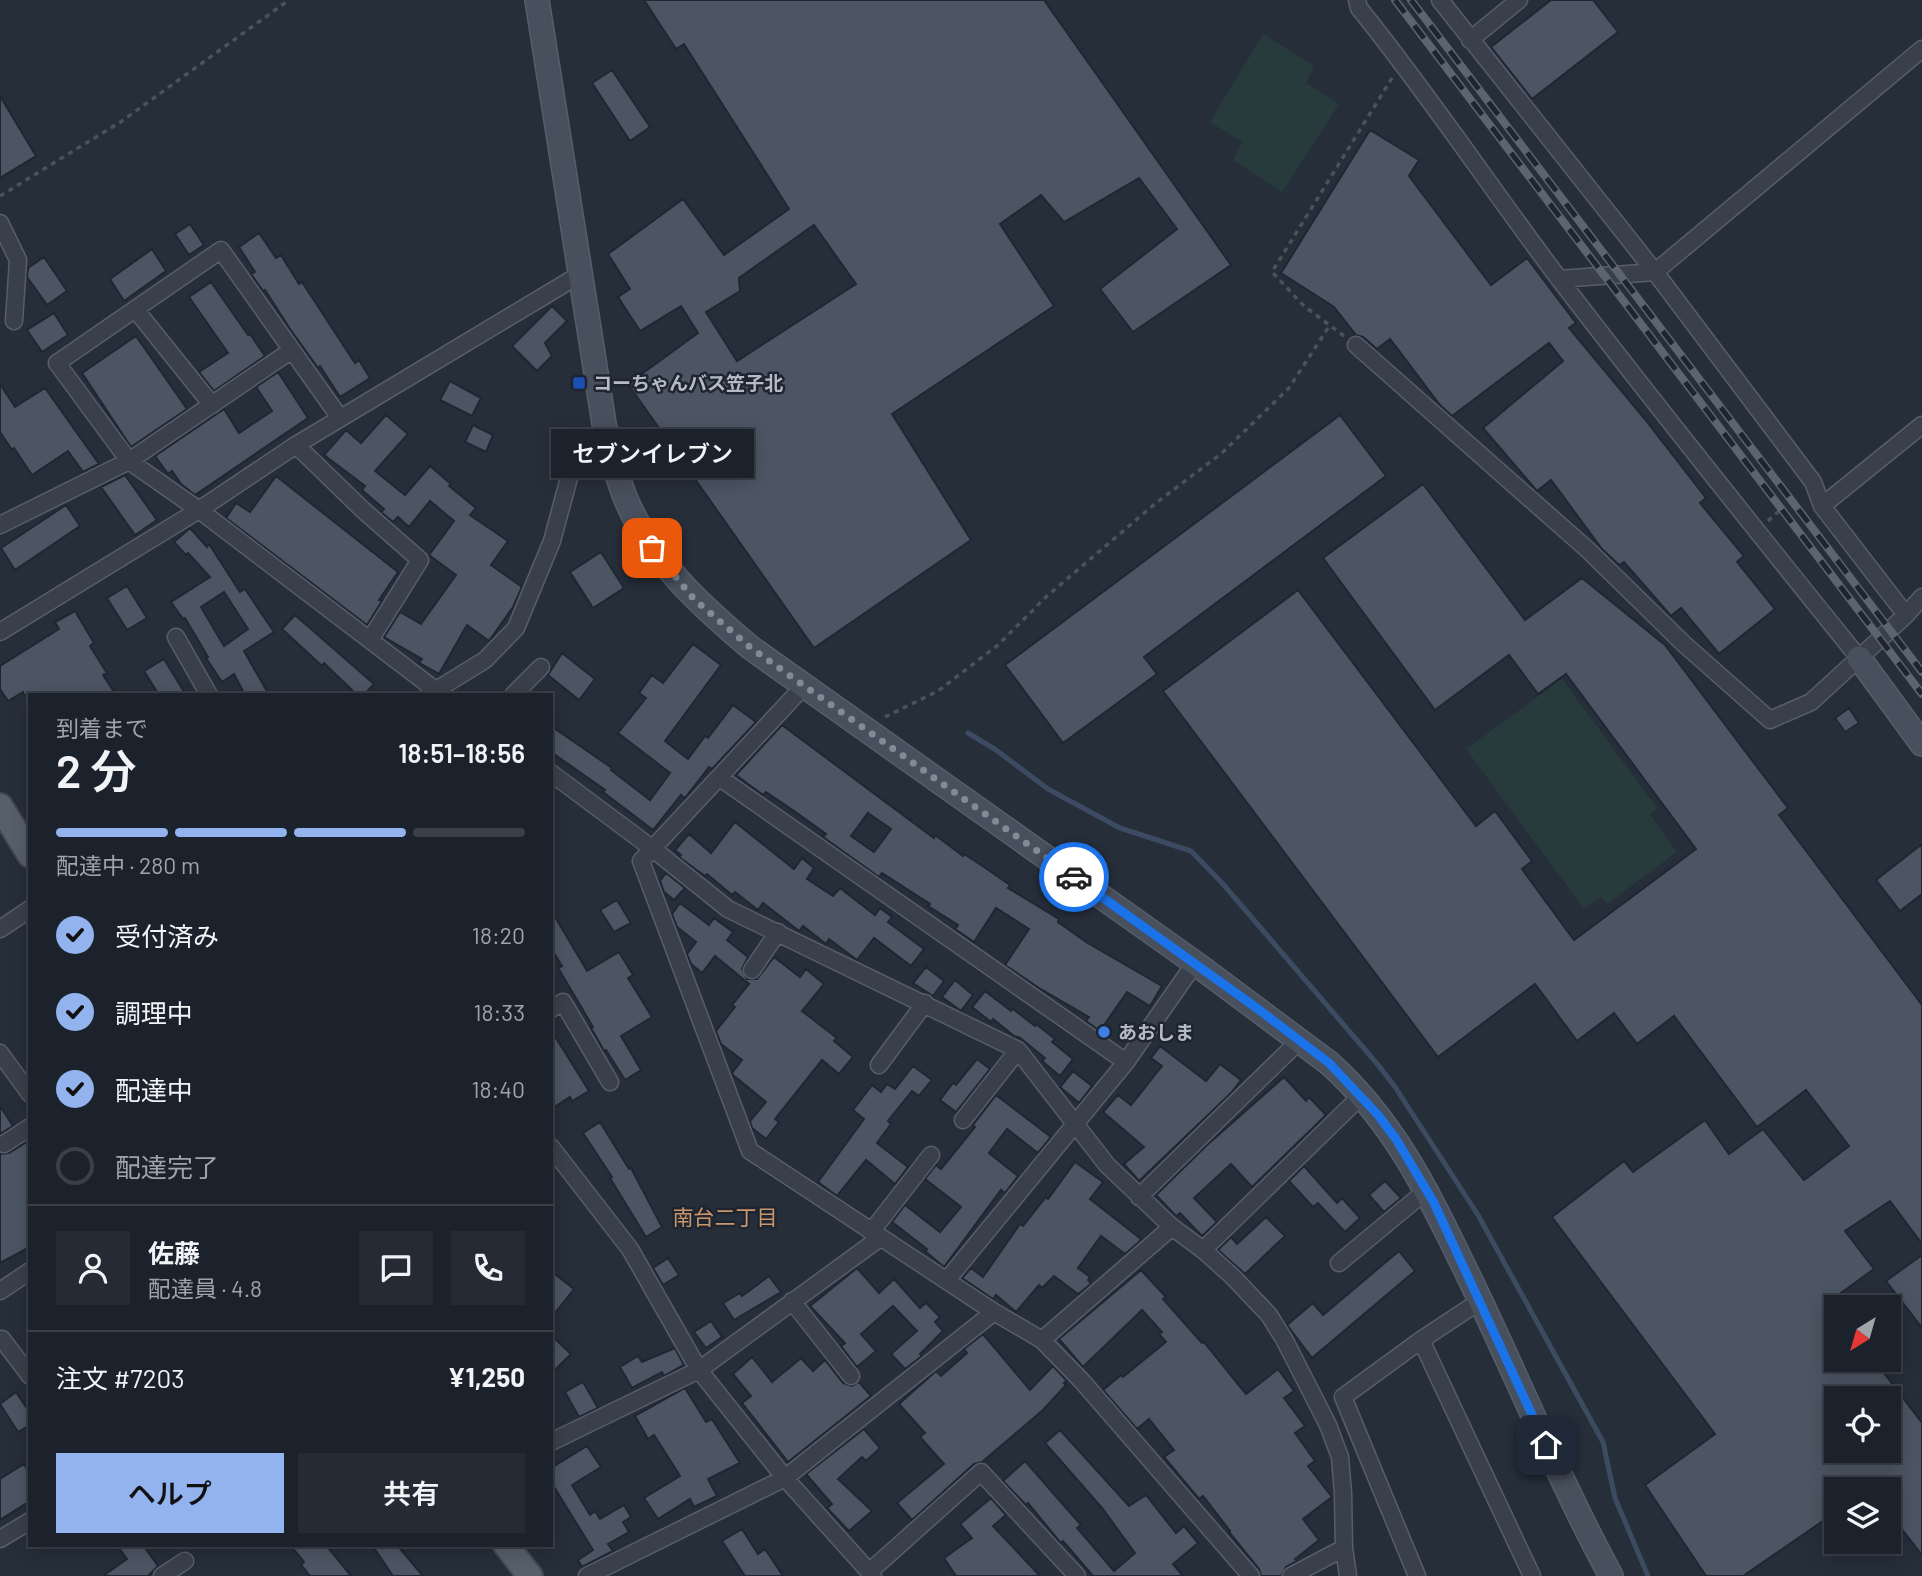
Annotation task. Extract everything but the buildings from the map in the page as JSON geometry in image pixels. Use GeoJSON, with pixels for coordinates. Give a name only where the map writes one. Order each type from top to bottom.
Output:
{"type":"FeatureCollection","features":[{"type":"Feature","properties":{"kind":"main road"},"geometry":{"type":"LineString","coordinates":[[0,806],[28,852]]}},
{"type":"Feature","properties":{"kind":"main road"},"geometry":{"type":"LineString","coordinates":[[508,1547],[530,1576]]}},
{"type":"Feature","properties":{"kind":"street"},"geometry":{"type":"LineString","coordinates":[[537,0],[606,436],[625,498],[652,548],[698,603],[751,648],[1195,963],[1339,1073],[1361,1096],[1396,1139],[1427,1190],[1611,1576]]}},
{"type":"Feature","properties":{"kind":"street"},"geometry":{"type":"LineString","coordinates":[[1357,0],[1359,8],[1402,62],[1559,279],[1859,658],[1922,744]]}},
{"type":"Feature","properties":{"kind":"street"},"geometry":{"type":"LineString","coordinates":[[1440,0],[1655,272],[1814,482],[1822,506],[1906,615]]}},
{"type":"Feature","properties":{"kind":"street"},"geometry":{"type":"LineString","coordinates":[[1470,40],[1518,0]]}},
{"type":"Feature","properties":{"kind":"street"},"geometry":{"type":"LineString","coordinates":[[1559,279],[1655,272],[1922,49]]}},
{"type":"Feature","properties":{"kind":"street"},"geometry":{"type":"LineString","coordinates":[[0,223],[18,260],[14,321]]}},
{"type":"Feature","properties":{"kind":"street"},"geometry":{"type":"LineString","coordinates":[[340,418],[221,250],[57,363],[129,461],[200,510],[435,693],[485,660],[516,628],[552,541],[573,463],[587,444],[606,436]]}},
{"type":"Feature","properties":{"kind":"street"},"geometry":{"type":"LineString","coordinates":[[0,632],[200,510],[296,445],[579,275]]}},
{"type":"Feature","properties":{"kind":"street"},"geometry":{"type":"LineString","coordinates":[[135,309],[212,405]]}},
{"type":"Feature","properties":{"kind":"street"},"geometry":{"type":"LineString","coordinates":[[1356,345],[1588,550],[1684,644],[1770,720],[1811,702],[1922,597]]}},
{"type":"Feature","properties":{"kind":"street"},"geometry":{"type":"LineString","coordinates":[[0,524],[129,461],[292,350]]}},
{"type":"Feature","properties":{"kind":"street"},"geometry":{"type":"LineString","coordinates":[[1822,506],[1922,425]]}},
{"type":"Feature","properties":{"kind":"street"},"geometry":{"type":"LineString","coordinates":[[296,445],[363,510],[421,560],[370,640]]}},
{"type":"Feature","properties":{"kind":"street"},"geometry":{"type":"LineString","coordinates":[[176,637],[208,693]]}},
{"type":"Feature","properties":{"kind":"street"},"geometry":{"type":"LineString","coordinates":[[515,693],[541,667]]}},
{"type":"Feature","properties":{"kind":"street"},"geometry":{"type":"LineString","coordinates":[[803,687],[641,860],[750,1150],[994,1312],[1042,1340],[1081,1380],[1251,1576]]}},
{"type":"Feature","properties":{"kind":"street"},"geometry":{"type":"LineString","coordinates":[[553,775],[653,849],[728,909],[1018,1049],[1107,1164],[1172,1227],[1232,1276],[1269,1315],[1328,1425],[1340,1457],[1344,1548],[1349,1576]]}},
{"type":"Feature","properties":{"kind":"street"},"geometry":{"type":"LineString","coordinates":[[720,778],[1126,1062]]}},
{"type":"Feature","properties":{"kind":"street"},"geometry":{"type":"LineString","coordinates":[[0,929],[28,910]]}},
{"type":"Feature","properties":{"kind":"street"},"geometry":{"type":"LineString","coordinates":[[752,971],[778,932]]}},
{"type":"Feature","properties":{"kind":"street"},"geometry":{"type":"LineString","coordinates":[[947,1280],[1126,1062],[1195,963]]}},
{"type":"Feature","properties":{"kind":"street"},"geometry":{"type":"LineString","coordinates":[[553,1008],[563,1002],[610,1082]]}},
{"type":"Feature","properties":{"kind":"street"},"geometry":{"type":"LineString","coordinates":[[879,1065],[925,1003]]}},
{"type":"Feature","properties":{"kind":"street"},"geometry":{"type":"LineString","coordinates":[[1139,1197],[1299,1041]]}},
{"type":"Feature","properties":{"kind":"street"},"geometry":{"type":"LineString","coordinates":[[963,1120],[1018,1049]]}},
{"type":"Feature","properties":{"kind":"street"},"geometry":{"type":"LineString","coordinates":[[3,1062],[28,1092]]}},
{"type":"Feature","properties":{"kind":"street"},"geometry":{"type":"LineString","coordinates":[[1203,1250],[1361,1096]]}},
{"type":"Feature","properties":{"kind":"street"},"geometry":{"type":"LineString","coordinates":[[4,1144],[28,1128]]}},
{"type":"Feature","properties":{"kind":"street"},"geometry":{"type":"LineString","coordinates":[[553,1441],[699,1370],[792,1301],[876,1235],[931,1155]]}},
{"type":"Feature","properties":{"kind":"street"},"geometry":{"type":"LineString","coordinates":[[557,1168],[630,1249],[699,1370],[785,1478],[871,1574],[981,1472],[1077,1576]]}},
{"type":"Feature","properties":{"kind":"street"},"geometry":{"type":"LineString","coordinates":[[1339,1264],[1427,1190]]}},
{"type":"Feature","properties":{"kind":"street"},"geometry":{"type":"LineString","coordinates":[[1042,1340],[1172,1227]]}},
{"type":"Feature","properties":{"kind":"street"},"geometry":{"type":"LineString","coordinates":[[0,1291],[28,1272]]}},
{"type":"Feature","properties":{"kind":"street"},"geometry":{"type":"LineString","coordinates":[[792,1301],[851,1376]]}},
{"type":"Feature","properties":{"kind":"street"},"geometry":{"type":"LineString","coordinates":[[1417,1576],[1343,1397],[1420,1340],[1480,1301]]}},
{"type":"Feature","properties":{"kind":"street"},"geometry":{"type":"LineString","coordinates":[[587,1576],[785,1478],[994,1312]]}},
{"type":"Feature","properties":{"kind":"street"},"geometry":{"type":"LineString","coordinates":[[0,1340],[2,1339],[28,1373]]}},
{"type":"Feature","properties":{"kind":"street"},"geometry":{"type":"LineString","coordinates":[[1420,1340],[1532,1576]]}},
{"type":"Feature","properties":{"kind":"street"},"geometry":{"type":"LineString","coordinates":[[0,1539],[28,1522]]}},
{"type":"Feature","properties":{"kind":"street"},"geometry":{"type":"LineString","coordinates":[[1291,1576],[1344,1548]]}},
{"type":"Feature","properties":{"kind":"street"},"geometry":{"type":"LineString","coordinates":[[162,1576],[185,1561]]}},
{"type":"Feature","properties":{"kind":"path"},"geometry":{"type":"LineString","coordinates":[[0,196],[122,121],[289,0]]}},
{"type":"Feature","properties":{"kind":"path"},"geometry":{"type":"LineString","coordinates":[[855,723],[890,716],[937,691],[998,645],[1047,596],[1156,503],[1222,453],[1289,387],[1329,325],[1304,306],[1272,272],[1402,62]]}},
{"type":"Feature","properties":{"kind":"shaded area"},"geometry":{"type":"Polygon","coordinates":[[[1263,34],[1314,66],[1306,83],[1339,104],[1282,192],[1233,160],[1242,142],[1210,122],[1263,34]]]}},
{"type":"Feature","properties":{"kind":"shaded area"},"geometry":{"type":"Polygon","coordinates":[[[1562,679],[1657,808],[1650,815],[1677,852],[1607,904],[1601,897],[1584,909],[1466,749],[1562,679]]]}},
{"type":"Feature","properties":{"kind":"waterway"},"geometry":{"type":"LineString","coordinates":[[968,733],[996,750],[1048,789],[1120,828],[1191,851],[1223,884],[1379,1066],[1478,1215],[1603,1442],[1615,1498],[1648,1576]]}},
{"type":"Feature","properties":{"kind":"railway"},"geometry":{"type":"LineString","coordinates":[[1395,0],[1922,694]]}},
{"type":"Feature","properties":{"kind":"railway"},"geometry":{"type":"LineString","coordinates":[[1411,0],[1922,672]]}},
{"type":"Feature","properties":{"kind":"way so far"},"geometry":{"type":"LineString","coordinates":[[652,548],[694,599],[751,648],[822,701],[1074,877]]}},
{"type":"Feature","properties":{"kind":"place","name":"コーちゃんバス笠子北"},"geometry":{"type":"Point","coordinates":[579,383]}},
{"type":"Feature","properties":{"kind":"place","name":"セブンイレブン"},"geometry":{"type":"Point","coordinates":[652,548]}},
{"type":"Feature","properties":{"kind":"place","name":"あおしま"},"geometry":{"type":"Point","coordinates":[1104,1032]}},
{"type":"Feature","properties":{"kind":"district","name":"南台二丁目"},"geometry":{"type":"Point","coordinates":[725,1218]}},
{"type":"Feature","properties":{"kind":"route"},"geometry":{"type":"LineString","coordinates":[[1074,877],[1329,1063],[1378,1115],[1416,1170],[1433,1201],[1546,1445]]}}]}
